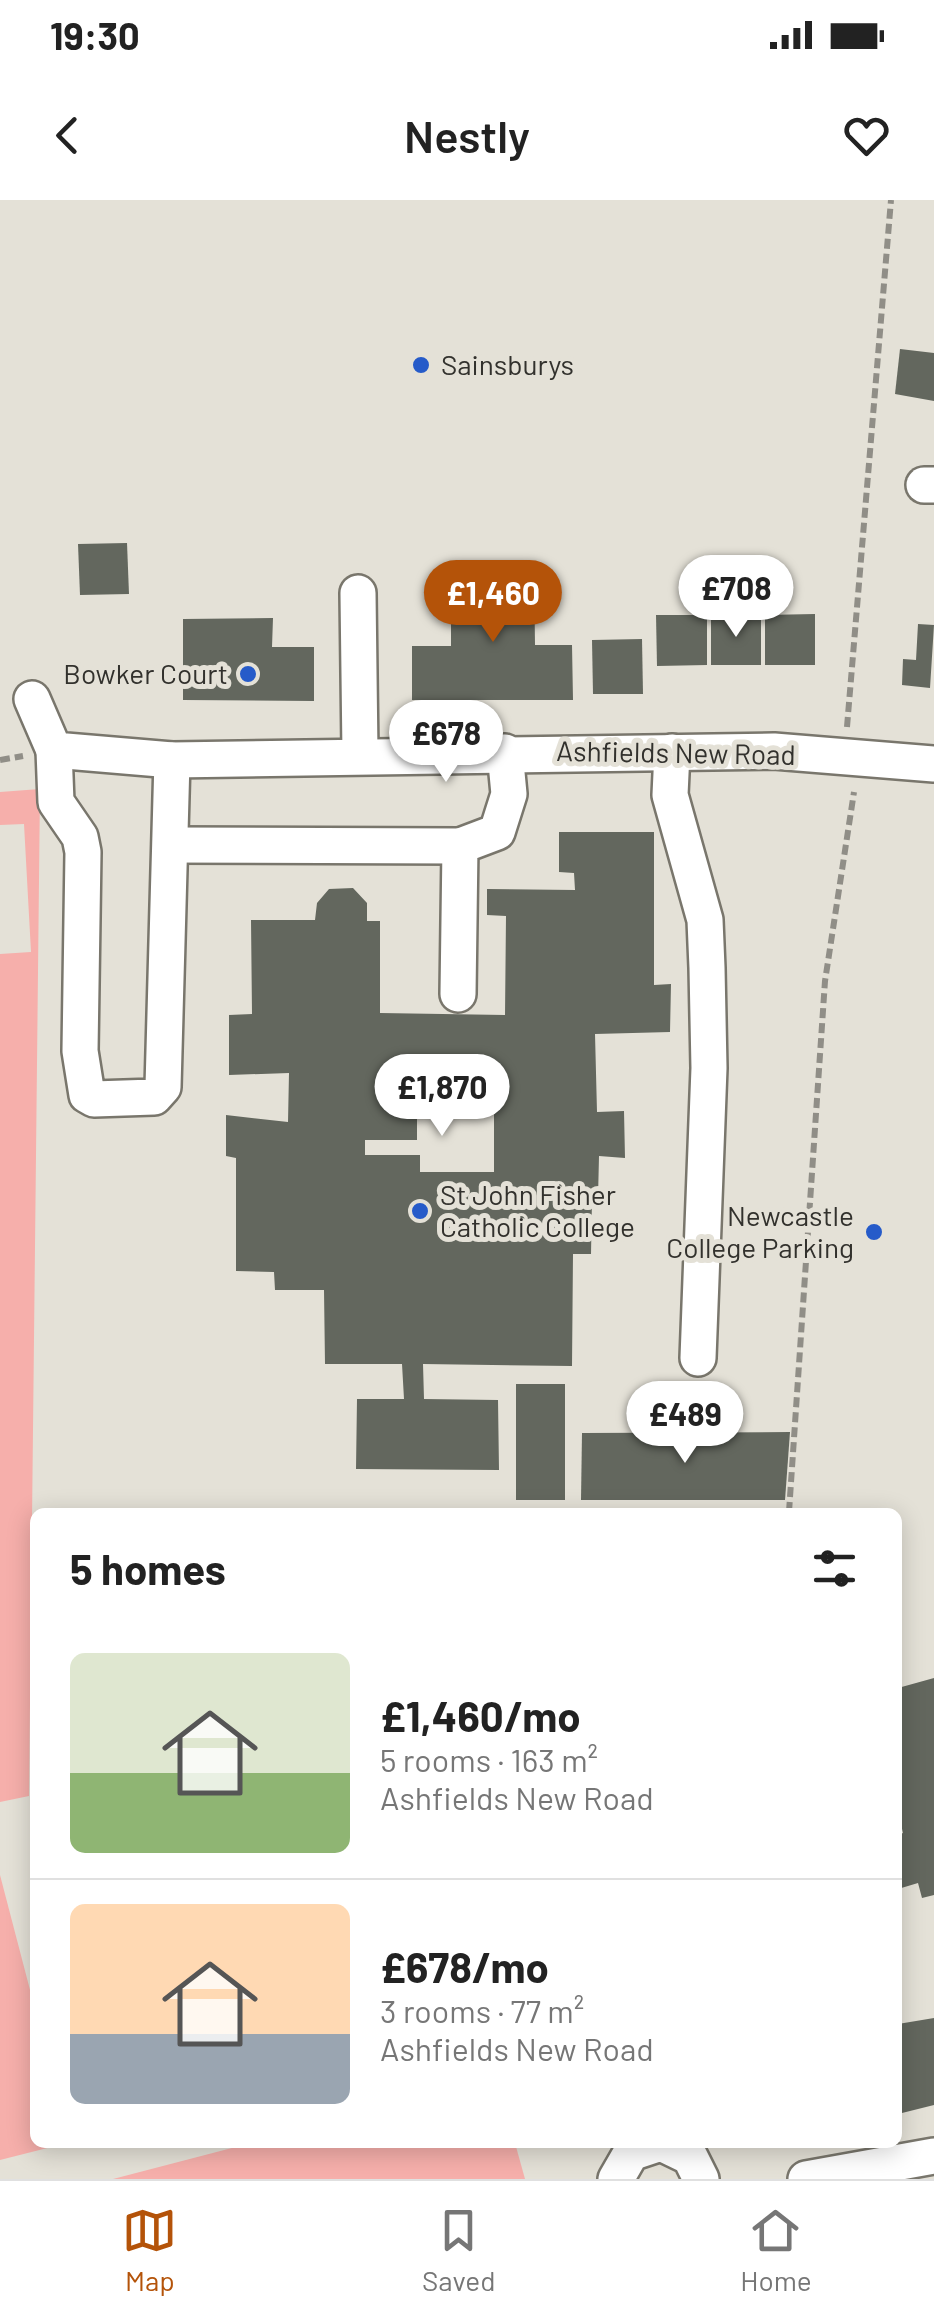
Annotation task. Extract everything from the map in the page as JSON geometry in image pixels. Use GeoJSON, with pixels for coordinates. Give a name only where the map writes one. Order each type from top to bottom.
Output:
{"type":"FeatureCollection","features":[{"type":"Feature","properties":{"kind":"street"},"geometry":{"type":"LineString","coordinates":[[358,594],[360,754]]}},
{"type":"Feature","properties":{"kind":"street"},"geometry":{"type":"LineString","coordinates":[[32,699],[54,750],[56,802],[80,837],[83,852],[80,1050],[82,1079],[87,1095],[94,1099],[136,1100],[162,1092],[172,760]]}},
{"type":"Feature","properties":{"kind":"street","name":"Ashfields New Road"},"geometry":{"type":"LineString","coordinates":[[54,750],[172,760],[360,754],[774,751],[934,764]]}},
{"type":"Feature","properties":{"kind":"street"},"geometry":{"type":"LineString","coordinates":[[170,845],[460,846],[497,832],[508,794],[505,752]]}},
{"type":"Feature","properties":{"kind":"street"},"geometry":{"type":"LineString","coordinates":[[672,752],[670,795],[704,920],[707,968],[709,1068],[698,1358]]}},
{"type":"Feature","properties":{"kind":"street"},"geometry":{"type":"LineString","coordinates":[[458,994],[460,846]]}},
{"type":"Feature","properties":{"kind":"street"},"geometry":{"type":"LineString","coordinates":[[616,2179],[631,2153],[640,2148]]}},
{"type":"Feature","properties":{"kind":"street"},"geometry":{"type":"LineString","coordinates":[[674,2148],[690,2157],[701,2179]]}},
{"type":"Feature","properties":{"kind":"street"},"geometry":{"type":"LineString","coordinates":[[806,2179],[934,2156]]}},
{"type":"Feature","properties":{"kind":"path"},"geometry":{"type":"LineString","coordinates":[[789,1508],[825,981],[855,780],[845,758],[891,200]]}},
{"type":"Feature","properties":{"kind":"shaded area"},"geometry":{"type":"Polygon","coordinates":[[[40,789],[29,1796],[0,1802],[0,954],[31,952],[24,824],[0,825],[0,792],[40,789]]]}},
{"type":"Feature","properties":{"kind":"shaded area"},"geometry":{"type":"Polygon","coordinates":[[[0,1875],[30,1990],[30,2148],[47,2148],[0,2160],[0,1875]]]}},
{"type":"Feature","properties":{"kind":"shaded area"},"geometry":{"type":"Polygon","coordinates":[[[232,2148],[516,2148],[525,2179],[113,2179],[232,2148]]]}},
{"type":"Feature","properties":{"kind":"building"},"geometry":{"type":"Polygon","coordinates":[[[900,349],[934,353],[934,401],[895,394],[900,349]]]}},
{"type":"Feature","properties":{"kind":"building"},"geometry":{"type":"Polygon","coordinates":[[[127,543],[129,594],[80,595],[78,544],[127,543]]]}},
{"type":"Feature","properties":{"kind":"building"},"geometry":{"type":"Polygon","coordinates":[[[451,568],[534,569],[535,645],[572,645],[573,700],[412,700],[412,646],[451,646],[451,568]]]}},
{"type":"Feature","properties":{"kind":"building"},"geometry":{"type":"Polygon","coordinates":[[[815,614],[815,665],[765,665],[765,615],[815,614]]]}},
{"type":"Feature","properties":{"kind":"building"},"geometry":{"type":"Polygon","coordinates":[[[656,615],[707,615],[707,665],[657,666],[656,615]]]}},
{"type":"Feature","properties":{"kind":"building"},"geometry":{"type":"Polygon","coordinates":[[[711,615],[761,615],[761,665],[711,665],[711,615]]]}},
{"type":"Feature","properties":{"kind":"building","name":"Bowker Court"},"geometry":{"type":"Polygon","coordinates":[[[273,618],[272,647],[314,647],[314,701],[183,700],[183,619],[273,618]]]}},
{"type":"Feature","properties":{"kind":"building"},"geometry":{"type":"Polygon","coordinates":[[[918,624],[934,625],[930,688],[902,685],[903,659],[916,660],[918,624]]]}},
{"type":"Feature","properties":{"kind":"building"},"geometry":{"type":"Polygon","coordinates":[[[642,639],[643,694],[593,694],[592,640],[642,639]]]}},
{"type":"Feature","properties":{"kind":"building"},"geometry":{"type":"Polygon","coordinates":[[[559,832],[654,832],[654,985],[671,984],[670,1032],[595,1034],[597,1112],[624,1111],[625,1158],[599,1156],[598,1198],[592,1199],[591,1254],[573,1254],[572,1366],[423,1364],[424,1399],[498,1400],[499,1470],[356,1469],[357,1399],[404,1399],[402,1364],[325,1364],[324,1290],[275,1290],[274,1272],[236,1271],[236,1158],[226,1156],[226,1115],[288,1122],[289,1073],[229,1075],[229,1015],[252,1014],[251,920],[315,920],[317,903],[329,889],[353,888],[367,903],[367,921],[380,921],[380,1013],[505,1015],[506,916],[487,915],[487,889],[575,890],[574,873],[559,872],[559,832]],[[417,1063],[417,1140],[365,1140],[365,1155],[420,1155],[420,1172],[494,1172],[494,1063],[417,1063]]]}},
{"type":"Feature","properties":{"kind":"building"},"geometry":{"type":"Polygon","coordinates":[[[516,1384],[565,1384],[565,1500],[516,1500],[516,1384]]]}},
{"type":"Feature","properties":{"kind":"building"},"geometry":{"type":"Polygon","coordinates":[[[790,1432],[785,1500],[581,1500],[582,1433],[790,1432]]]}},
{"type":"Feature","properties":{"kind":"building"},"geometry":{"type":"Polygon","coordinates":[[[934,1678],[934,1895],[922,1898],[918,1883],[902,1888],[902,1687],[934,1678]]]}},
{"type":"Feature","properties":{"kind":"building"},"geometry":{"type":"Polygon","coordinates":[[[934,2018],[934,2105],[902,2113],[902,2023],[934,2018]]]}},
{"type":"Feature","properties":{"kind":"place","name":"Sainsburys"},"geometry":{"type":"Point","coordinates":[421,365]}},
{"type":"Feature","properties":{"kind":"place","name":"Bowker Court"},"geometry":{"type":"Point","coordinates":[248,674]}},
{"type":"Feature","properties":{"kind":"place","name":"St John Fisher Catholic College"},"geometry":{"type":"Point","coordinates":[420,1211]}},
{"type":"Feature","properties":{"kind":"place","name":"Newcastle College Parking"},"geometry":{"type":"Point","coordinates":[874,1232]}}]}
